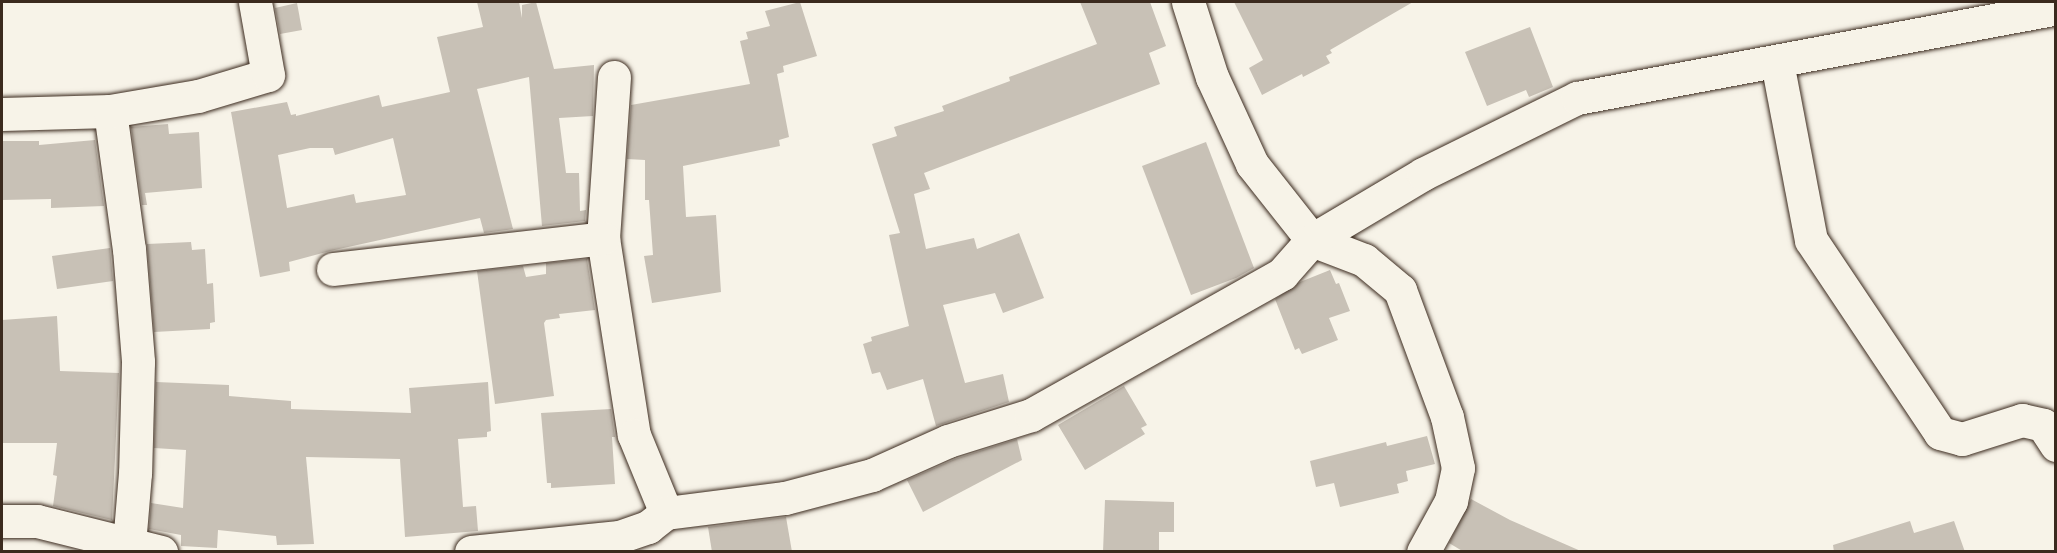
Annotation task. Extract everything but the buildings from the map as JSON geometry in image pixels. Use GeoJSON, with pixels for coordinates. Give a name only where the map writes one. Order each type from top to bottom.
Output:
{"type":"FeatureCollection","features":[{"type":"Feature","properties":{"kind":"street"},"geometry":{"type":"LineString","coordinates":[[2,114],[110,111],[198,96],[268,75],[255,2]]}},
{"type":"Feature","properties":{"kind":"street"},"geometry":{"type":"LineString","coordinates":[[1188,2],[1212,77],[1252,164],[1312,240],[1364,260],[1400,290],[1448,417],[1458,468],[1451,501],[1423,552]]}},
{"type":"Feature","properties":{"kind":"street"},"geometry":{"type":"LineString","coordinates":[[471,552],[619,537],[648,527],[666,513],[785,498],[872,476],[948,441],[1031,415],[1282,274],[1312,240],[1423,174],[1577,98],[2055,8]]}},
{"type":"Feature","properties":{"kind":"street"},"geometry":{"type":"LineString","coordinates":[[1777,62],[1811,240],[1940,433],[1962,439],[2022,420],[2043,425],[2055,445]]}},
{"type":"Feature","properties":{"kind":"street"},"geometry":{"type":"LineString","coordinates":[[614,77],[603,238],[634,435],[666,513]]}},
{"type":"Feature","properties":{"kind":"street"},"geometry":{"type":"LineString","coordinates":[[110,111],[129,249],[138,362],[135,473],[129,544]]}},
{"type":"Feature","properties":{"kind":"street"},"geometry":{"type":"LineString","coordinates":[[333,269],[603,238]]}},
{"type":"Feature","properties":{"kind":"street"},"geometry":{"type":"LineString","coordinates":[[2,521],[37,521],[161,552]]}}]}
